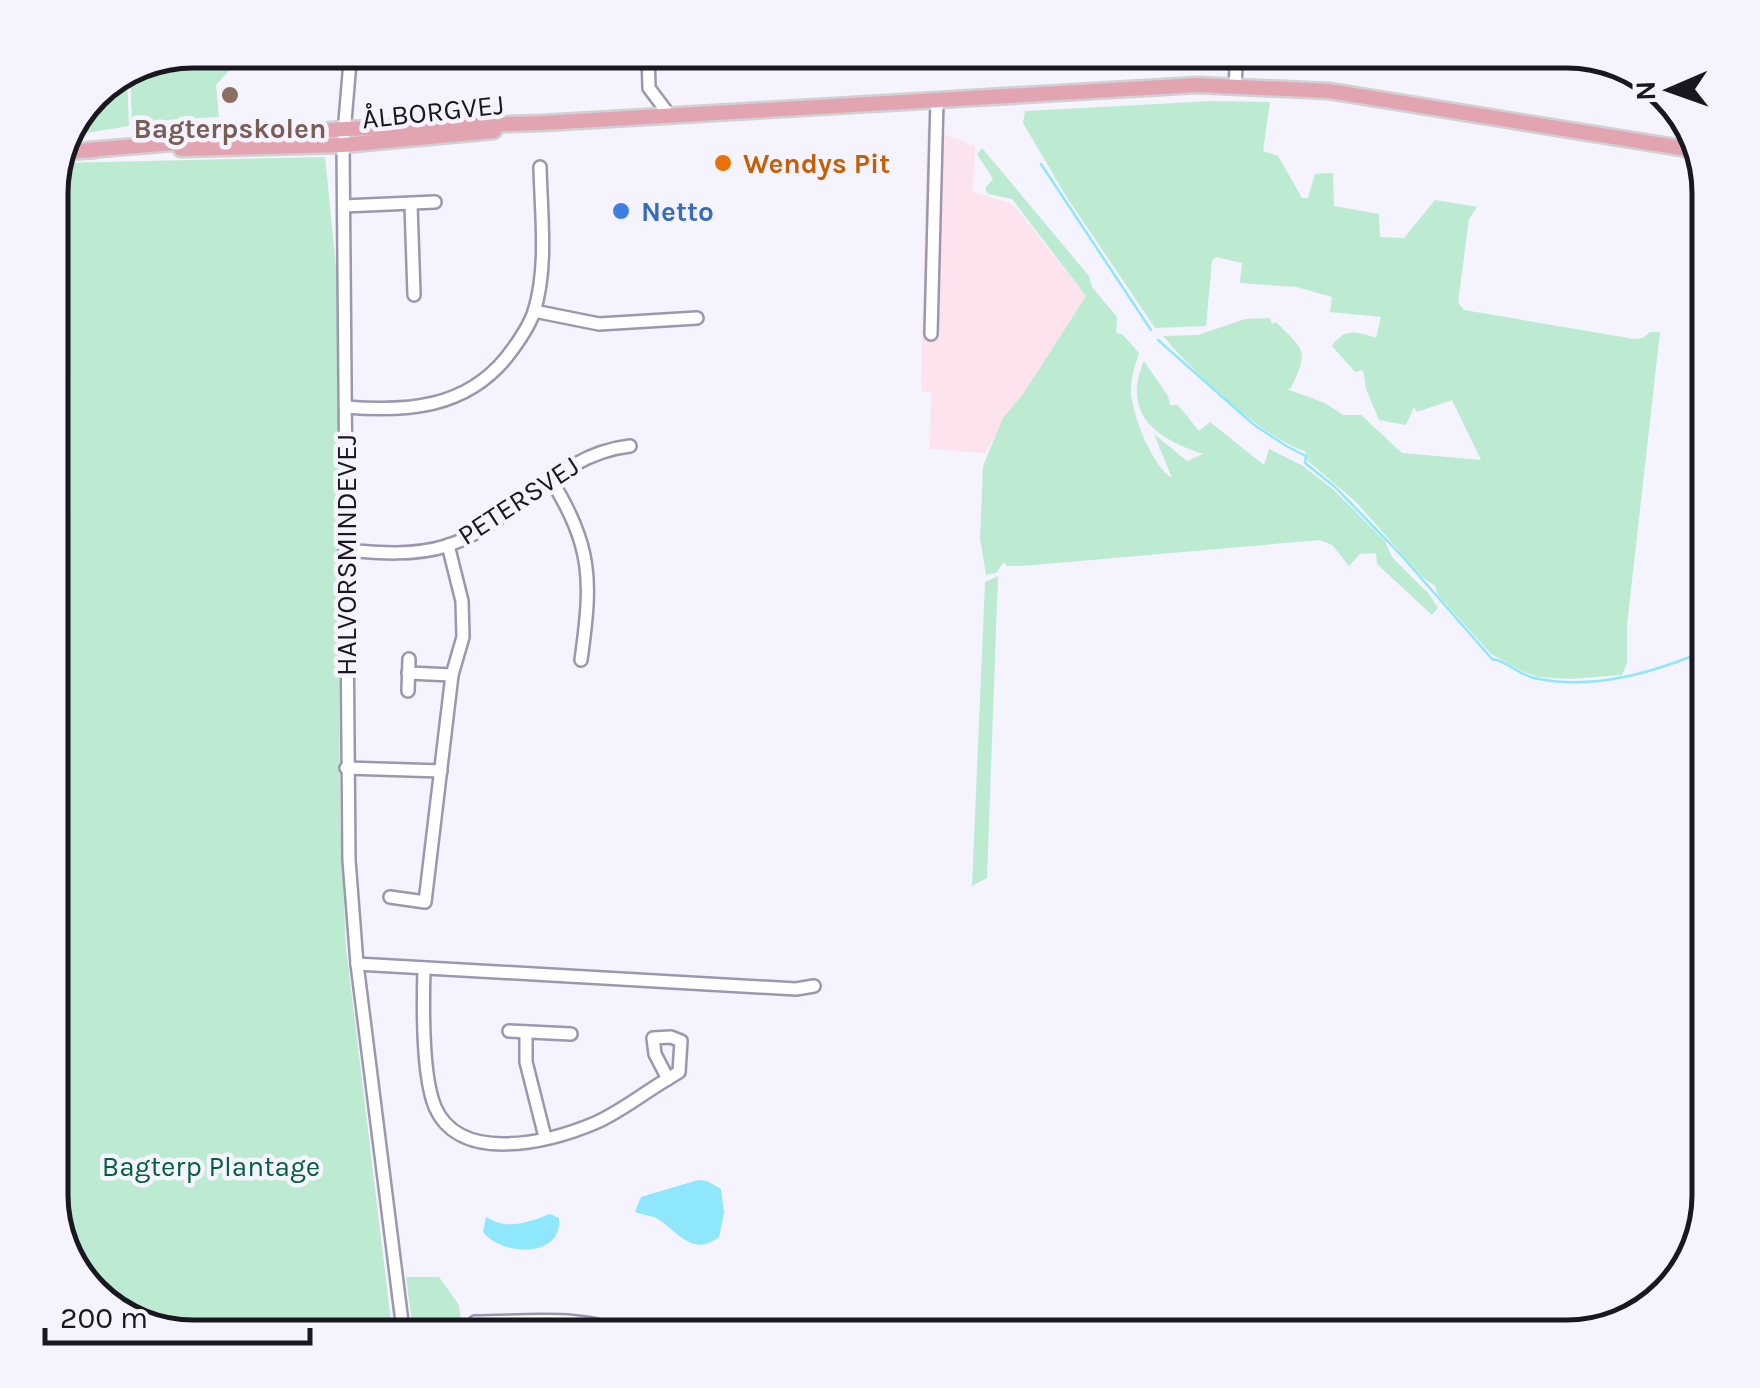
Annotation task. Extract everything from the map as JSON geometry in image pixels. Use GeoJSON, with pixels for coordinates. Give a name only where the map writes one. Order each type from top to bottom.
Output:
{"type":"FeatureCollection","features":[{"type":"Feature","properties":{"kind":"main road","name":"ÅLBORGVEJ"},"geometry":{"type":"LineString","coordinates":[[75,151],[344,129],[542,123],[1235,85],[1330,90],[1684,148]]}},
{"type":"Feature","properties":{"kind":"main road","name":"ÅLBORGVEJ"},"geometry":{"type":"LineString","coordinates":[[88,150],[343,146],[542,123]]}},
{"type":"Feature","properties":{"kind":"street","name":"HALVORSMINDEVEJ"},"geometry":{"type":"LineString","coordinates":[[349,68],[343,146],[348,860],[402,1320]]}},
{"type":"Feature","properties":{"kind":"street"},"geometry":{"type":"LineString","coordinates":[[648,68],[649,88],[670,116]]}},
{"type":"Feature","properties":{"kind":"street"},"geometry":{"type":"LineString","coordinates":[[1235,68],[1235,85]]}},
{"type":"Feature","properties":{"kind":"street"},"geometry":{"type":"LineString","coordinates":[[931,334],[936,100]]}},
{"type":"Feature","properties":{"kind":"street"},"geometry":{"type":"LineString","coordinates":[[346,407],[400,410],[444,402],[494,373],[525,332],[534,311],[542,248],[540,167]]}},
{"type":"Feature","properties":{"kind":"street"},"geometry":{"type":"LineString","coordinates":[[344,206],[435,202]]}},
{"type":"Feature","properties":{"kind":"street"},"geometry":{"type":"LineString","coordinates":[[411,204],[414,294]]}},
{"type":"Feature","properties":{"kind":"street"},"geometry":{"type":"LineString","coordinates":[[534,311],[599,324],[698,318]]}},
{"type":"Feature","properties":{"kind":"street","name":"PETERSVEJ"},"geometry":{"type":"LineString","coordinates":[[346,550],[385,553],[448,545],[488,524],[550,478],[595,452],[630,446]]}},
{"type":"Feature","properties":{"kind":"street"},"geometry":{"type":"LineString","coordinates":[[550,478],[571,512],[586,557],[589,604],[581,660]]}},
{"type":"Feature","properties":{"kind":"street"},"geometry":{"type":"LineString","coordinates":[[390,898],[426,902],[452,676],[463,637],[459,581],[448,545]]}},
{"type":"Feature","properties":{"kind":"street"},"geometry":{"type":"LineString","coordinates":[[408,691],[409,659]]}},
{"type":"Feature","properties":{"kind":"street"},"geometry":{"type":"LineString","coordinates":[[408,674],[452,676]]}},
{"type":"Feature","properties":{"kind":"street"},"geometry":{"type":"LineString","coordinates":[[346,768],[442,770]]}},
{"type":"Feature","properties":{"kind":"street"},"geometry":{"type":"LineString","coordinates":[[358,964],[796,989],[814,986]]}},
{"type":"Feature","properties":{"kind":"street"},"geometry":{"type":"LineString","coordinates":[[424,968],[430,1091],[444,1122],[456,1134],[485,1144],[518,1144],[545,1137],[595,1123],[668,1079]]}},
{"type":"Feature","properties":{"kind":"street"},"geometry":{"type":"LineString","coordinates":[[509,1031],[571,1034]]}},
{"type":"Feature","properties":{"kind":"street"},"geometry":{"type":"LineString","coordinates":[[526,1032],[526,1062],[545,1137]]}},
{"type":"Feature","properties":{"kind":"shaded area"},"geometry":{"type":"Polygon","coordinates":[[[927,128],[975,146],[973,192],[1013,204],[1086,296],[985,453],[930,449],[931,393],[921,391],[927,128]]]}},
{"type":"Feature","properties":{"kind":"green space"},"geometry":{"type":"Polygon","coordinates":[[[231,68],[216,85],[219,117],[132,122],[130,85],[145,77],[168,70],[231,68]]]}},
{"type":"Feature","properties":{"kind":"green space"},"geometry":{"type":"Polygon","coordinates":[[[127,87],[129,126],[83,133],[104,104],[127,87]]]}},
{"type":"Feature","properties":{"kind":"green space"},"geometry":{"type":"Polygon","coordinates":[[[1213,101],[1270,102],[1263,151],[1278,156],[1302,198],[1308,198],[1315,174],[1333,173],[1334,206],[1379,214],[1380,237],[1404,238],[1435,200],[1477,207],[1469,219],[1458,303],[1464,310],[1634,339],[1660,332],[1627,625],[1627,663],[1622,675],[1537,677],[1491,654],[1438,595],[1435,586],[1421,576],[1357,503],[1308,461],[1305,451],[1250,419],[1191,367],[1163,336],[1198,335],[1245,319],[1270,318],[1301,352],[1297,375],[1287,389],[1325,403],[1343,415],[1361,415],[1402,453],[1481,460],[1452,400],[1417,412],[1414,407],[1406,425],[1379,420],[1363,370],[1355,372],[1332,346],[1347,334],[1376,338],[1381,317],[1330,312],[1332,297],[1296,287],[1240,283],[1242,263],[1216,257],[1212,261],[1206,326],[1155,328],[1066,196],[1023,123],[1025,111],[1213,101]]]}},
{"type":"Feature","properties":{"kind":"green space"},"geometry":{"type":"Polygon","coordinates":[[[982,148],[1089,276],[1092,287],[1117,317],[1116,333],[1122,334],[1139,353],[1131,383],[1133,403],[1145,440],[1165,472],[1172,478],[1154,434],[1187,461],[1203,454],[1158,432],[1140,410],[1138,380],[1144,361],[1170,405],[1178,405],[1199,431],[1210,422],[1264,465],[1269,449],[1303,466],[1334,490],[1385,541],[1392,557],[1429,594],[1438,608],[1432,615],[1377,564],[1376,553],[1360,554],[1349,566],[1332,545],[1320,540],[1022,566],[1007,566],[1004,562],[996,573],[986,575],[980,538],[983,466],[1003,418],[1023,394],[1086,296],[1012,199],[988,194],[985,188],[993,179],[977,154],[982,148]]]}},
{"type":"Feature","properties":{"kind":"green space","name":"Bagterp Plantage"},"geometry":{"type":"Polygon","coordinates":[[[325,157],[337,276],[340,818],[346,947],[391,1320],[193,1320],[153,1314],[117,1295],[99,1278],[74,1235],[68,1203],[68,185],[72,163],[325,157]]]}},
{"type":"Feature","properties":{"kind":"green space"},"geometry":{"type":"Polygon","coordinates":[[[998,576],[987,878],[972,886],[985,582],[998,576]]]}},
{"type":"Feature","properties":{"kind":"green space"},"geometry":{"type":"Polygon","coordinates":[[[406,1277],[439,1277],[459,1305],[461,1320],[412,1320],[406,1277]]]}},
{"type":"Feature","properties":{"kind":"water"},"geometry":{"type":"Polygon","coordinates":[[[698,1180],[721,1189],[724,1213],[719,1237],[710,1243],[694,1244],[658,1219],[635,1212],[641,1197],[698,1180]]]}},
{"type":"Feature","properties":{"kind":"water"},"geometry":{"type":"Polygon","coordinates":[[[550,1214],[559,1218],[558,1231],[541,1247],[503,1246],[483,1232],[486,1217],[510,1224],[550,1214]]]}},
{"type":"Feature","properties":{"kind":"waterway"},"geometry":{"type":"LineString","coordinates":[[1041,164],[1151,330]]}},
{"type":"Feature","properties":{"kind":"waterway"},"geometry":{"type":"LineString","coordinates":[[1158,340],[1253,424],[1306,456],[1305,463],[1335,487],[1401,555],[1492,659],[1534,678],[1579,682],[1646,672],[1692,656]]}},
{"type":"Feature","properties":{"kind":"place","name":"Bagterpskolen"},"geometry":{"type":"Point","coordinates":[230,95]}},
{"type":"Feature","properties":{"kind":"place","name":"Wendys Pit"},"geometry":{"type":"Point","coordinates":[723,163]}},
{"type":"Feature","properties":{"kind":"place","name":"Netto"},"geometry":{"type":"Point","coordinates":[621,211]}}]}
